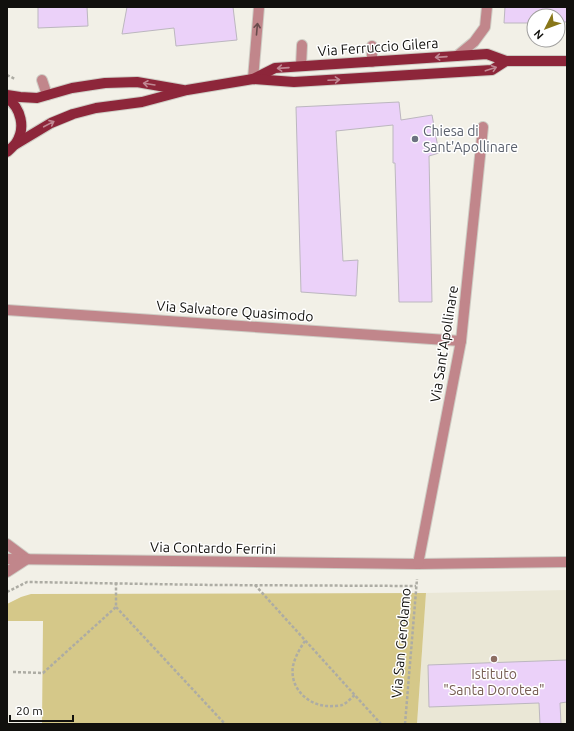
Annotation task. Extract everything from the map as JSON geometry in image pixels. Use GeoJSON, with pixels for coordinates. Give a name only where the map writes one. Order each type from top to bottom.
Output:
{"type":"FeatureCollection","features":[{"type":"Feature","properties":{"kind":"main road","name":"Via Ferruccio Gilera"},"geometry":{"type":"LineString","coordinates":[[253,79],[275,68],[487,54],[506,61],[567,61]]}},
{"type":"Feature","properties":{"kind":"main road","name":"Via Ferruccio Gilera"},"geometry":{"type":"LineString","coordinates":[[551,60],[567,56]]}},
{"type":"Feature","properties":{"kind":"main road","name":"Via Ferruccio Gilera"},"geometry":{"type":"LineString","coordinates":[[7,152],[16,144],[51,123],[73,114],[96,108],[142,102],[187,90],[253,79],[294,82],[484,71],[492,70],[506,61]]}},
{"type":"Feature","properties":{"kind":"main road","name":"Via Ferruccio Gilera"},"geometry":{"type":"LineString","coordinates":[[7,97],[37,98],[72,88],[105,83],[137,82],[187,90]]}},
{"type":"Feature","properties":{"kind":"main road","name":"Via Ferruccio Gilera"},"geometry":{"type":"LineString","coordinates":[[7,97],[14,103],[20,116],[21,130],[16,144]]}},
{"type":"Feature","properties":{"kind":"street"},"geometry":{"type":"LineString","coordinates":[[253,79],[259,7]]}},
{"type":"Feature","properties":{"kind":"street"},"geometry":{"type":"LineString","coordinates":[[457,56],[474,42],[485,27],[486,7]]}},
{"type":"Feature","properties":{"kind":"street"},"geometry":{"type":"LineString","coordinates":[[301,66],[302,45]]}},
{"type":"Feature","properties":{"kind":"street"},"geometry":{"type":"LineString","coordinates":[[372,46],[372,62]]}},
{"type":"Feature","properties":{"kind":"street"},"geometry":{"type":"LineString","coordinates":[[42,80],[47,95]]}},
{"type":"Feature","properties":{"kind":"street","name":"Via Sant'Apollinare"},"geometry":{"type":"LineString","coordinates":[[418,564],[461,340],[483,127]]}},
{"type":"Feature","properties":{"kind":"street","name":"Via Salvatore Quasimodo"},"geometry":{"type":"LineString","coordinates":[[7,310],[461,340]]}},
{"type":"Feature","properties":{"kind":"street"},"geometry":{"type":"LineString","coordinates":[[7,544],[27,559],[7,572]]}},
{"type":"Feature","properties":{"kind":"street","name":"Via Contardo Ferrini"},"geometry":{"type":"LineString","coordinates":[[7,559],[418,564],[567,562]]}},
{"type":"Feature","properties":{"kind":"path","name":"Via San Gerolamo"},"geometry":{"type":"LineString","coordinates":[[405,724],[418,564]]}},
{"type":"Feature","properties":{"kind":"path"},"geometry":{"type":"LineString","coordinates":[[7,592],[27,582],[416,586]]}},
{"type":"Feature","properties":{"kind":"path"},"geometry":{"type":"LineString","coordinates":[[116,582],[116,607],[226,724]]}},
{"type":"Feature","properties":{"kind":"path"},"geometry":{"type":"LineString","coordinates":[[254,585],[381,724]]}},
{"type":"Feature","properties":{"kind":"path"},"geometry":{"type":"LineString","coordinates":[[13,672],[43,673],[116,607]]}},
{"type":"Feature","properties":{"kind":"path"},"geometry":{"type":"LineString","coordinates":[[305,641],[298,652],[293,667],[294,683],[301,694],[311,702],[325,707],[342,705],[355,695]]}},
{"type":"Feature","properties":{"kind":"shaded area","name":"Istituto \"Santa Dorotea\""},"geometry":{"type":"Polygon","coordinates":[[[567,590],[567,724],[417,724],[426,593],[567,590]]]}},
{"type":"Feature","properties":{"kind":"shaded area"},"geometry":{"type":"Polygon","coordinates":[[[426,593],[417,724],[42,724],[43,621],[7,621],[7,604],[31,594],[426,593]]]}},
{"type":"Feature","properties":{"kind":"building"},"geometry":{"type":"Polygon","coordinates":[[[38,7],[87,7],[88,26],[38,28],[38,7]]]}},
{"type":"Feature","properties":{"kind":"building"},"geometry":{"type":"Polygon","coordinates":[[[127,7],[233,7],[237,40],[176,46],[174,28],[122,34],[127,7]]]}},
{"type":"Feature","properties":{"kind":"building"},"geometry":{"type":"Polygon","coordinates":[[[505,7],[567,7],[567,22],[566,8],[526,8],[526,23],[504,23],[505,7]]]}},
{"type":"Feature","properties":{"kind":"building"},"geometry":{"type":"Polygon","coordinates":[[[399,102],[401,120],[432,115],[439,153],[429,156],[432,302],[399,302],[395,163],[393,163],[393,125],[336,131],[343,261],[358,260],[356,296],[301,292],[296,107],[399,102]]]}},
{"type":"Feature","properties":{"kind":"building"},"geometry":{"type":"Polygon","coordinates":[[[567,660],[567,702],[560,703],[561,724],[540,724],[539,703],[429,707],[428,665],[567,660]]]}},
{"type":"Feature","properties":{"kind":"place","name":"Chiesa di Sant'Apollinare"},"geometry":{"type":"Point","coordinates":[415,139]}},
{"type":"Feature","properties":{"kind":"place","name":"Istituto \"Santa Dorotea\""},"geometry":{"type":"Point","coordinates":[494,659]}}]}
